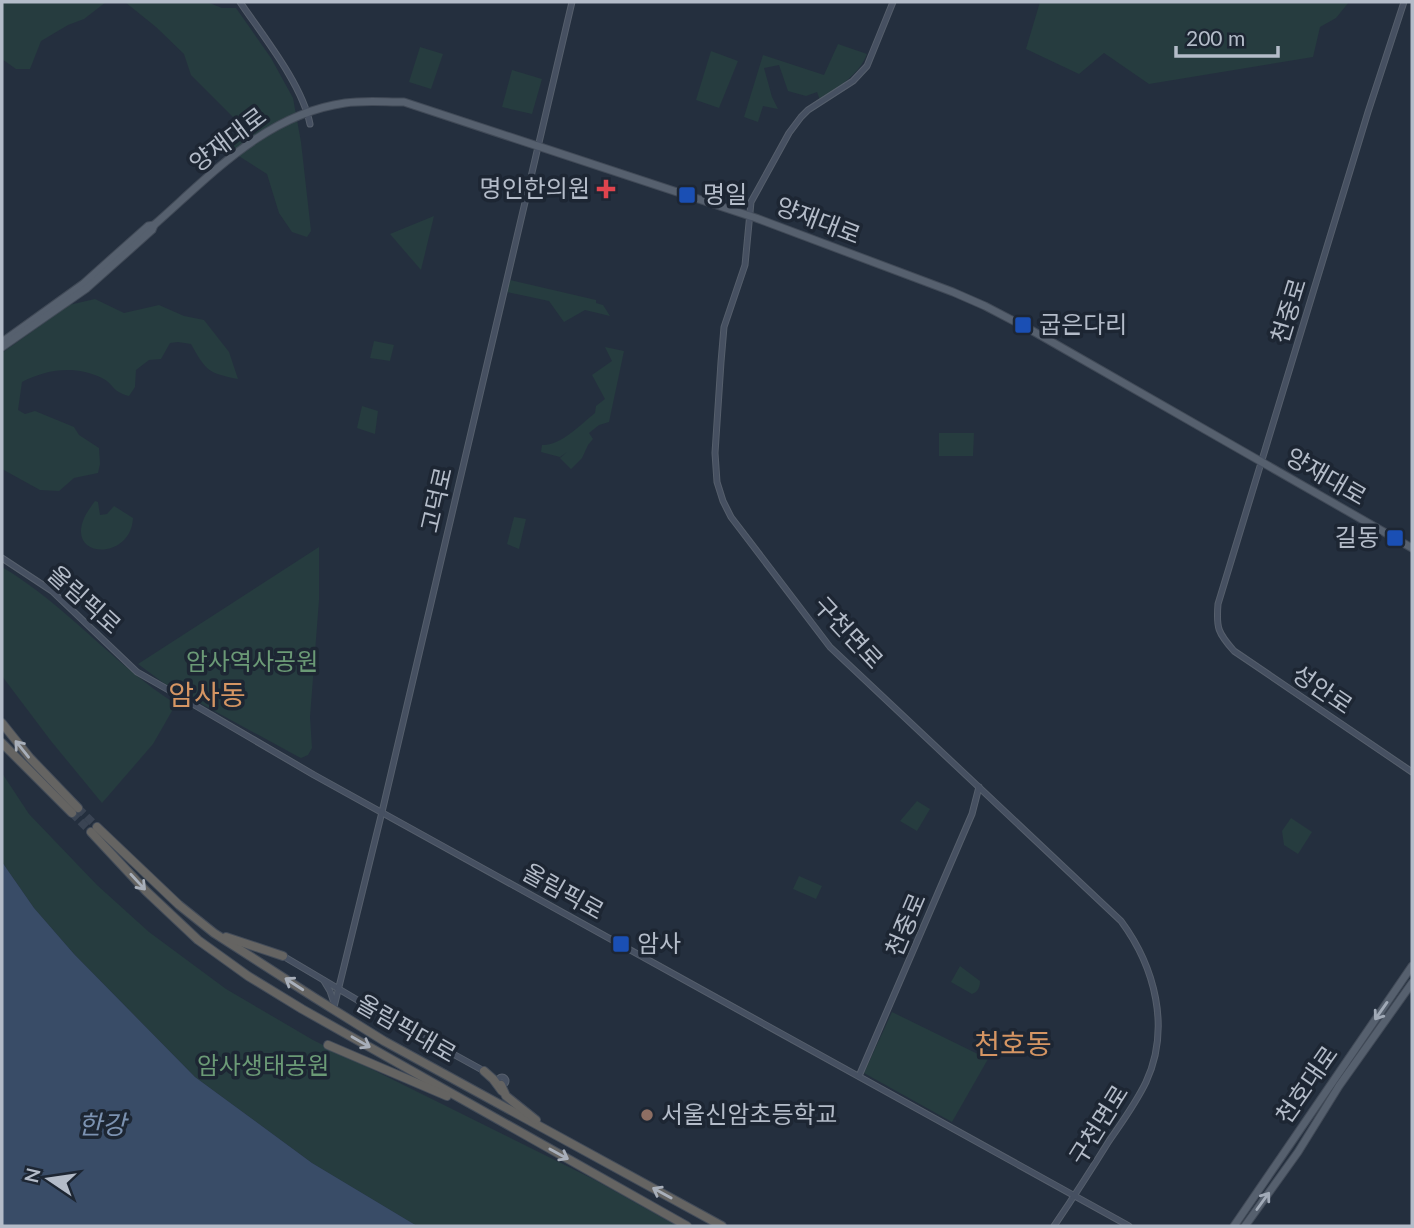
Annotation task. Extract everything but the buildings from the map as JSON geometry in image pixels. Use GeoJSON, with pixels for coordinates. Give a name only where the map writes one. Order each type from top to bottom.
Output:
{"type":"FeatureCollection","features":[{"type":"Feature","properties":{"kind":"highway"},"geometry":{"type":"LineString","coordinates":[[2,723],[75,811],[2,743]]}},
{"type":"Feature","properties":{"kind":"highway","name":"올림픽대로"},"geometry":{"type":"LineString","coordinates":[[687,1226],[302,1009],[228,962],[182,926],[94,830],[214,933],[384,1041],[722,1226]]}},
{"type":"Feature","properties":{"kind":"highway"},"geometry":{"type":"LineString","coordinates":[[214,933],[283,956]]}},
{"type":"Feature","properties":{"kind":"highway"},"geometry":{"type":"LineString","coordinates":[[328,1045],[428,1089],[463,1101]]}},
{"type":"Feature","properties":{"kind":"highway"},"geometry":{"type":"LineString","coordinates":[[484,1071],[506,1096],[517,1102],[545,1129]]}},
{"type":"Feature","properties":{"kind":"highway"},"geometry":{"type":"LineString","coordinates":[[501,1081],[506,1096]]}},
{"type":"Feature","properties":{"kind":"main road"},"geometry":{"type":"LineString","coordinates":[[240,2],[283,65],[308,113],[310,124]]}},
{"type":"Feature","properties":{"kind":"main road","name":"고덕로"},"geometry":{"type":"LineString","coordinates":[[334,1006],[572,2]]}},
{"type":"Feature","properties":{"kind":"main road","name":"구천면로"},"geometry":{"type":"LineString","coordinates":[[893,2],[867,66],[853,81],[801,117],[755,192],[749,216],[745,265],[723,335],[715,453],[718,482],[723,501],[743,534],[830,646],[1121,921],[1141,951],[1153,983],[1157,1025],[1157,1045],[1151,1068],[1137,1098],[1054,1226]]}},
{"type":"Feature","properties":{"kind":"main road","name":"천중로"},"geometry":{"type":"LineString","coordinates":[[1218,632],[1217,604],[1404,2]]}},
{"type":"Feature","properties":{"kind":"main road","name":"양재대로"},"geometry":{"type":"LineString","coordinates":[[2,347],[87,288],[246,145],[275,127],[308,113],[344,103],[404,102],[749,216],[953,292],[1009,317],[1412,548]]}},
{"type":"Feature","properties":{"kind":"main road","name":"양재대로"},"geometry":{"type":"LineString","coordinates":[[2,342],[63,300],[148,226],[154,225]]}},
{"type":"Feature","properties":{"kind":"main road","name":"올림픽로"},"geometry":{"type":"LineString","coordinates":[[2,558],[52,591],[137,672],[382,812],[1129,1226]]}},
{"type":"Feature","properties":{"kind":"main road","name":"성안로"},"geometry":{"type":"LineString","coordinates":[[1218,632],[1234,651],[1412,772]]}},
{"type":"Feature","properties":{"kind":"main road","name":"천중로"},"geometry":{"type":"LineString","coordinates":[[859,1076],[972,814],[979,787]]}},
{"type":"Feature","properties":{"kind":"main road"},"geometry":{"type":"LineString","coordinates":[[283,956],[501,1081]]}},
{"type":"Feature","properties":{"kind":"main road","name":"천호대로"},"geometry":{"type":"LineString","coordinates":[[1245,1226],[1298,1152],[1412,967]]}},
{"type":"Feature","properties":{"kind":"main road"},"geometry":{"type":"LineString","coordinates":[[323,979],[334,1006],[340,1001],[356,999]]}},
{"type":"Feature","properties":{"kind":"main road","name":"천호대로"},"geometry":{"type":"LineString","coordinates":[[1234,1226],[1353,1059],[1412,984]]}},
{"type":"Feature","properties":{"kind":"green space"},"geometry":{"type":"Polygon","coordinates":[[[2,2],[106,2],[84,19],[41,41],[30,69],[16,69],[2,59],[2,2]]]}},
{"type":"Feature","properties":{"kind":"green space"},"geometry":{"type":"Polygon","coordinates":[[[125,2],[207,2],[222,8],[236,8],[271,58],[293,98],[311,231],[307,237],[292,232],[279,213],[267,174],[231,151],[241,125],[191,75],[184,54],[125,2]]]}},
{"type":"Feature","properties":{"kind":"green space"},"geometry":{"type":"Polygon","coordinates":[[[1040,2],[1349,2],[1336,18],[1320,27],[1313,57],[1149,84],[1104,53],[1079,74],[1026,49],[1040,2]]]}},
{"type":"Feature","properties":{"kind":"green space"},"geometry":{"type":"Polygon","coordinates":[[[838,44],[867,54],[859,68],[841,85],[820,100],[817,92],[806,96],[788,91],[779,65],[764,68],[778,109],[763,106],[758,122],[744,117],[763,55],[824,75],[838,44]]]}},
{"type":"Feature","properties":{"kind":"green space"},"geometry":{"type":"Polygon","coordinates":[[[420,47],[443,54],[431,89],[409,82],[420,47]]]}},
{"type":"Feature","properties":{"kind":"green space"},"geometry":{"type":"Polygon","coordinates":[[[711,51],[738,61],[719,108],[696,100],[711,51]]]}},
{"type":"Feature","properties":{"kind":"green space"},"geometry":{"type":"Polygon","coordinates":[[[512,70],[542,79],[532,114],[502,107],[512,70]]]}},
{"type":"Feature","properties":{"kind":"green space"},"geometry":{"type":"Polygon","coordinates":[[[434,216],[421,270],[390,234],[434,216]]]}},
{"type":"Feature","properties":{"kind":"green space"},"geometry":{"type":"Polygon","coordinates":[[[510,280],[596,300],[610,316],[585,310],[564,322],[549,301],[507,292],[510,280]]]}},
{"type":"Feature","properties":{"kind":"green space"},"geometry":{"type":"Polygon","coordinates":[[[95,299],[124,313],[159,305],[184,316],[204,320],[229,352],[238,379],[209,369],[191,344],[178,342],[170,343],[161,359],[149,360],[136,370],[135,387],[129,396],[119,392],[102,378],[82,371],[61,370],[22,382],[18,410],[25,414],[35,411],[74,427],[79,435],[99,448],[98,473],[74,478],[59,491],[40,490],[2,469],[2,353],[69,305],[95,299]]]}},
{"type":"Feature","properties":{"kind":"green space"},"geometry":{"type":"Polygon","coordinates":[[[374,341],[394,345],[390,361],[370,358],[374,341]]]}},
{"type":"Feature","properties":{"kind":"green space"},"geometry":{"type":"Polygon","coordinates":[[[605,347],[624,351],[609,422],[599,425],[589,433],[593,439],[582,458],[571,469],[560,458],[567,452],[560,457],[541,452],[542,445],[556,442],[570,434],[595,413],[596,406],[605,399],[592,375],[612,361],[605,347]]]}},
{"type":"Feature","properties":{"kind":"green space"},"geometry":{"type":"Polygon","coordinates":[[[362,406],[378,411],[375,434],[357,428],[362,406]]]}},
{"type":"Feature","properties":{"kind":"green space"},"geometry":{"type":"Polygon","coordinates":[[[939,433],[974,433],[973,456],[939,456],[939,433]]]}},
{"type":"Feature","properties":{"kind":"green space"},"geometry":{"type":"Polygon","coordinates":[[[95,501],[98,502],[100,515],[107,514],[114,506],[133,518],[130,532],[122,542],[102,550],[92,548],[81,534],[84,518],[95,501]]]}},
{"type":"Feature","properties":{"kind":"green space"},"geometry":{"type":"Polygon","coordinates":[[[514,517],[526,519],[519,549],[507,544],[514,517]]]}},
{"type":"Feature","properties":{"kind":"green space","name":"암사역사공원"},"geometry":{"type":"Polygon","coordinates":[[[319,547],[319,600],[310,717],[312,748],[308,755],[301,758],[297,756],[165,684],[138,664],[319,547]]]}},
{"type":"Feature","properties":{"kind":"green space"},"geometry":{"type":"Polygon","coordinates":[[[2,567],[47,599],[131,671],[176,704],[153,744],[102,803],[2,676],[2,567]]]}},
{"type":"Feature","properties":{"kind":"green space","name":"암사생태공원"},"geometry":{"type":"Polygon","coordinates":[[[2,773],[29,814],[97,885],[149,932],[226,989],[313,1040],[595,1180],[677,1226],[417,1226],[312,1163],[195,1077],[74,954],[34,908],[2,862],[2,773]]]}},
{"type":"Feature","properties":{"kind":"green space"},"geometry":{"type":"Polygon","coordinates":[[[917,801],[930,809],[917,831],[900,821],[917,801]]]}},
{"type":"Feature","properties":{"kind":"green space"},"geometry":{"type":"Polygon","coordinates":[[[1291,818],[1312,832],[1298,854],[1284,845],[1282,831],[1291,818]]]}},
{"type":"Feature","properties":{"kind":"green space"},"geometry":{"type":"Polygon","coordinates":[[[799,876],[822,886],[816,899],[793,889],[799,876]]]}},
{"type":"Feature","properties":{"kind":"green space"},"geometry":{"type":"Polygon","coordinates":[[[960,966],[980,981],[978,989],[972,994],[951,982],[960,966]]]}},
{"type":"Feature","properties":{"kind":"green space"},"geometry":{"type":"Polygon","coordinates":[[[892,1012],[988,1059],[952,1122],[864,1073],[892,1012]]]}},
{"type":"Feature","properties":{"kind":"water","name":"한강"},"geometry":{"type":"Polygon","coordinates":[[[2,862],[34,908],[74,954],[195,1077],[312,1163],[417,1226],[2,1226],[2,862]]]}},
{"type":"Feature","properties":{"kind":"tunnel"},"geometry":{"type":"LineString","coordinates":[[78,808],[97,827]]}},
{"type":"Feature","properties":{"kind":"tunnel"},"geometry":{"type":"LineString","coordinates":[[72,813],[91,832]]}},
{"type":"Feature","properties":{"kind":"place","name":"명인한의원"},"geometry":{"type":"Point","coordinates":[606,189]}},
{"type":"Feature","properties":{"kind":"place","name":"명일"},"geometry":{"type":"Point","coordinates":[687,195]}},
{"type":"Feature","properties":{"kind":"place","name":"굽은다리"},"geometry":{"type":"Point","coordinates":[1023,325]}},
{"type":"Feature","properties":{"kind":"place","name":"길동"},"geometry":{"type":"Point","coordinates":[1395,538]}},
{"type":"Feature","properties":{"kind":"place","name":"암사"},"geometry":{"type":"Point","coordinates":[621,944]}},
{"type":"Feature","properties":{"kind":"place","name":"서울신암초등학교"},"geometry":{"type":"Point","coordinates":[647,1115]}},
{"type":"Feature","properties":{"kind":"district","name":"암사동"},"geometry":{"type":"Point","coordinates":[207,695]}},
{"type":"Feature","properties":{"kind":"district","name":"천호동"},"geometry":{"type":"Point","coordinates":[1013,1044]}}]}
